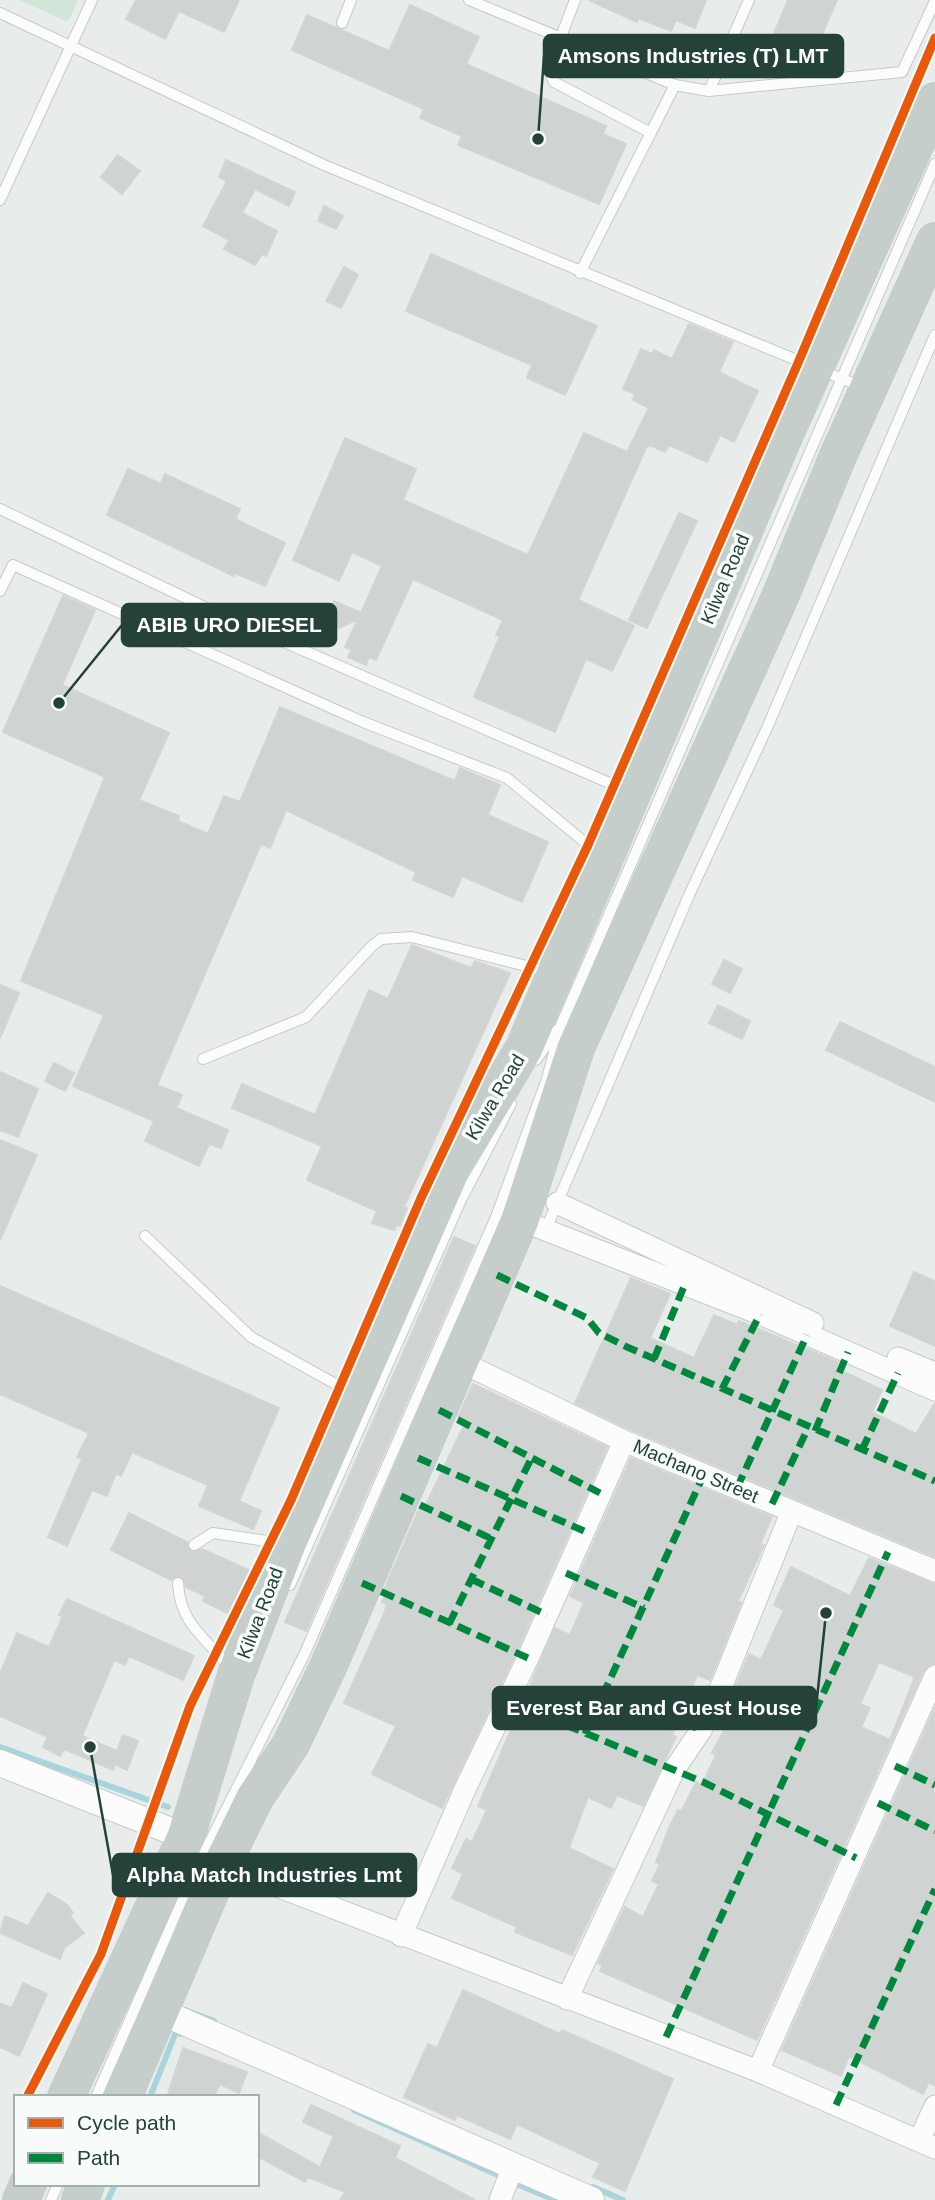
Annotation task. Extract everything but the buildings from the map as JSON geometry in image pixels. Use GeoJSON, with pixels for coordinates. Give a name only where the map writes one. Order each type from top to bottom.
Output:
{"type":"FeatureCollection","features":[{"type":"Feature","properties":{"kind":"highway","name":"Kilwa Road"},"geometry":{"type":"LineString","coordinates":[[67,2095],[201,1856],[255,1798],[291,1744],[328,1667],[461,1362],[533,1224],[576,1048],[780,597],[842,379],[935,101]]}},
{"type":"Feature","properties":{"kind":"highway","name":"Kilwa Road"},"geometry":{"type":"LineString","coordinates":[[124,2095],[159,2011],[201,1856],[236,1675],[288,1545],[450,1172],[524,1048],[785,434],[842,379],[935,241]]}},
{"type":"Feature","properties":{"kind":"street"},"geometry":{"type":"LineString","coordinates":[[557,1203],[814,1323],[935,1373]]}},
{"type":"Feature","properties":{"kind":"street"},"geometry":{"type":"LineString","coordinates":[[533,1224],[760,1314],[935,1390]]}},
{"type":"Feature","properties":{"kind":"street","name":"Machano Street"},"geometry":{"type":"LineString","coordinates":[[461,1362],[624,1441],[935,1571]]}},
{"type":"Feature","properties":{"kind":"street"},"geometry":{"type":"LineString","coordinates":[[401,1936],[624,1441]]}},
{"type":"Feature","properties":{"kind":"street"},"geometry":{"type":"LineString","coordinates":[[566,1999],[674,1770],[701,1730],[722,1685],[791,1513]]}},
{"type":"Feature","properties":{"kind":"street"},"geometry":{"type":"LineString","coordinates":[[758,2071],[935,1676]]}},
{"type":"Feature","properties":{"kind":"street"},"geometry":{"type":"LineString","coordinates":[[0,1763],[201,1856],[401,1936],[758,2071],[927,2145],[935,2106]]}},
{"type":"Feature","properties":{"kind":"street"},"geometry":{"type":"LineString","coordinates":[[159,2011],[592,2200]]}},
{"type":"Feature","properties":{"kind":"street"},"geometry":{"type":"LineString","coordinates":[[500,2200],[514,2164]]}},
{"type":"Feature","properties":{"kind":"lane"},"geometry":{"type":"LineString","coordinates":[[0,200],[92,0]]}},
{"type":"Feature","properties":{"kind":"lane"},"geometry":{"type":"LineString","coordinates":[[341,23],[351,0]]}},
{"type":"Feature","properties":{"kind":"lane"},"geometry":{"type":"LineString","coordinates":[[468,0],[675,85],[709,91],[902,72],[935,1]]}},
{"type":"Feature","properties":{"kind":"lane"},"geometry":{"type":"LineString","coordinates":[[575,0],[551,62],[550,73],[554,82],[651,133]]}},
{"type":"Feature","properties":{"kind":"lane"},"geometry":{"type":"LineString","coordinates":[[709,91],[749,0]]}},
{"type":"Feature","properties":{"kind":"lane"},"geometry":{"type":"LineString","coordinates":[[0,13],[324,165],[842,379]]}},
{"type":"Feature","properties":{"kind":"lane"},"geometry":{"type":"LineString","coordinates":[[580,273],[675,85]]}},
{"type":"Feature","properties":{"kind":"lane"},"geometry":{"type":"LineString","coordinates":[[97,2095],[201,1856],[304,1656],[496,1217],[547,1079],[561,1025],[935,164]]}},
{"type":"Feature","properties":{"kind":"lane"},"geometry":{"type":"LineString","coordinates":[[533,1224],[557,1203],[611,1075],[643,1010],[690,893],[767,728],[935,335]]}},
{"type":"Feature","properties":{"kind":"lane"},"geometry":{"type":"LineString","coordinates":[[0,509],[216,612],[614,785]]}},
{"type":"Feature","properties":{"kind":"lane"},"geometry":{"type":"LineString","coordinates":[[0,592],[13,565],[363,722],[507,778],[588,845]]}},
{"type":"Feature","properties":{"kind":"lane"},"geometry":{"type":"LineString","coordinates":[[203,1059],[306,1017],[372,946],[381,940],[412,937],[555,973]]}},
{"type":"Feature","properties":{"kind":"lane"},"geometry":{"type":"LineString","coordinates":[[528,1071],[561,1025]]}},
{"type":"Feature","properties":{"kind":"lane"},"geometry":{"type":"LineString","coordinates":[[283,1602],[461,1200],[516,1094]]}},
{"type":"Feature","properties":{"kind":"lane"},"geometry":{"type":"LineString","coordinates":[[145,1236],[251,1337],[354,1393]]}},
{"type":"Feature","properties":{"kind":"lane"},"geometry":{"type":"LineString","coordinates":[[194,1545],[213,1533],[288,1545]]}},
{"type":"Feature","properties":{"kind":"lane"},"geometry":{"type":"LineString","coordinates":[[178,1583],[179,1605],[186,1618],[236,1675]]}},
{"type":"Feature","properties":{"kind":"lane"},"geometry":{"type":"LineString","coordinates":[[201,1856],[215,1801]]}},
{"type":"Feature","properties":{"kind":"green space"},"geometry":{"type":"Polygon","coordinates":[[[19,0],[78,0],[68,22],[19,0]]]}},
{"type":"Feature","properties":{"kind":"waterway"},"geometry":{"type":"LineString","coordinates":[[0,1747],[168,1807]]}},
{"type":"Feature","properties":{"kind":"waterway"},"geometry":{"type":"LineString","coordinates":[[185,2010],[214,2021]]}},
{"type":"Feature","properties":{"kind":"waterway"},"geometry":{"type":"LineString","coordinates":[[151,2095],[176,2032],[181,2034]]}},
{"type":"Feature","properties":{"kind":"waterway"},"geometry":{"type":"LineString","coordinates":[[354,2110],[502,2177]]}},
{"type":"Feature","properties":{"kind":"waterway"},"geometry":{"type":"LineString","coordinates":[[512,2182],[555,2200]]}},
{"type":"Feature","properties":{"kind":"waterway"},"geometry":{"type":"LineString","coordinates":[[108,2200],[114,2186]]}},
{"type":"Feature","properties":{"kind":"waterway"},"geometry":{"type":"LineString","coordinates":[[593,2187],[623,2200]]}},
{"type":"Feature","properties":{"kind":"marked path"},"geometry":{"type":"LineString","coordinates":[[497,1275],[587,1318],[599,1333],[627,1347],[935,1481]]}},
{"type":"Feature","properties":{"kind":"marked path"},"geometry":{"type":"LineString","coordinates":[[654,1359],[685,1284]]}},
{"type":"Feature","properties":{"kind":"marked path"},"geometry":{"type":"LineString","coordinates":[[722,1389],[760,1314]]}},
{"type":"Feature","properties":{"kind":"marked path"},"geometry":{"type":"LineString","coordinates":[[737,1488],[807,1335]]}},
{"type":"Feature","properties":{"kind":"marked path"},"geometry":{"type":"LineString","coordinates":[[815,1431],[848,1352]]}},
{"type":"Feature","properties":{"kind":"marked path"},"geometry":{"type":"LineString","coordinates":[[862,1450],[898,1373]]}},
{"type":"Feature","properties":{"kind":"marked path"},"geometry":{"type":"LineString","coordinates":[[439,1410],[600,1493]]}},
{"type":"Feature","properties":{"kind":"marked path"},"geometry":{"type":"LineString","coordinates":[[772,1504],[808,1428]]}},
{"type":"Feature","properties":{"kind":"marked path"},"geometry":{"type":"LineString","coordinates":[[418,1458],[584,1531]]}},
{"type":"Feature","properties":{"kind":"marked path"},"geometry":{"type":"LineString","coordinates":[[449,1624],[531,1459]]}},
{"type":"Feature","properties":{"kind":"marked path"},"geometry":{"type":"LineString","coordinates":[[585,1734],[704,1474]]}},
{"type":"Feature","properties":{"kind":"marked path"},"geometry":{"type":"LineString","coordinates":[[401,1496],[490,1538]]}},
{"type":"Feature","properties":{"kind":"marked path"},"geometry":{"type":"LineString","coordinates":[[666,2037],[888,1552]]}},
{"type":"Feature","properties":{"kind":"marked path"},"geometry":{"type":"LineString","coordinates":[[566,1573],[644,1608]]}},
{"type":"Feature","properties":{"kind":"marked path"},"geometry":{"type":"LineString","coordinates":[[471,1579],[547,1615]]}},
{"type":"Feature","properties":{"kind":"marked path"},"geometry":{"type":"LineString","coordinates":[[362,1583],[528,1658]]}},
{"type":"Feature","properties":{"kind":"marked path"},"geometry":{"type":"LineString","coordinates":[[607,1688],[701,1730]]}},
{"type":"Feature","properties":{"kind":"marked path"},"geometry":{"type":"LineString","coordinates":[[508,1701],[703,1782],[856,1858]]}},
{"type":"Feature","properties":{"kind":"marked path"},"geometry":{"type":"LineString","coordinates":[[895,1766],[935,1785]]}},
{"type":"Feature","properties":{"kind":"marked path"},"geometry":{"type":"LineString","coordinates":[[878,1803],[935,1831]]}},
{"type":"Feature","properties":{"kind":"marked path"},"geometry":{"type":"LineString","coordinates":[[836,2105],[935,1889]]}},
{"type":"Feature","properties":{"kind":"cycle path"},"geometry":{"type":"LineString","coordinates":[[28,2095],[101,1954],[190,1706],[291,1500],[421,1198],[588,845],[798,363],[935,38]]}},
{"type":"Feature","properties":{"kind":"place","name":"Amsons Industries (T) LMT"},"geometry":{"type":"Point","coordinates":[538,139]}},
{"type":"Feature","properties":{"kind":"place","name":"ABIB URO DIESEL"},"geometry":{"type":"Point","coordinates":[59,703]}},
{"type":"Feature","properties":{"kind":"place","name":"Everest Bar and Guest House"},"geometry":{"type":"Point","coordinates":[826,1613]}},
{"type":"Feature","properties":{"kind":"place","name":"Alpha Match Industries Lmt"},"geometry":{"type":"Point","coordinates":[90,1747]}}]}
